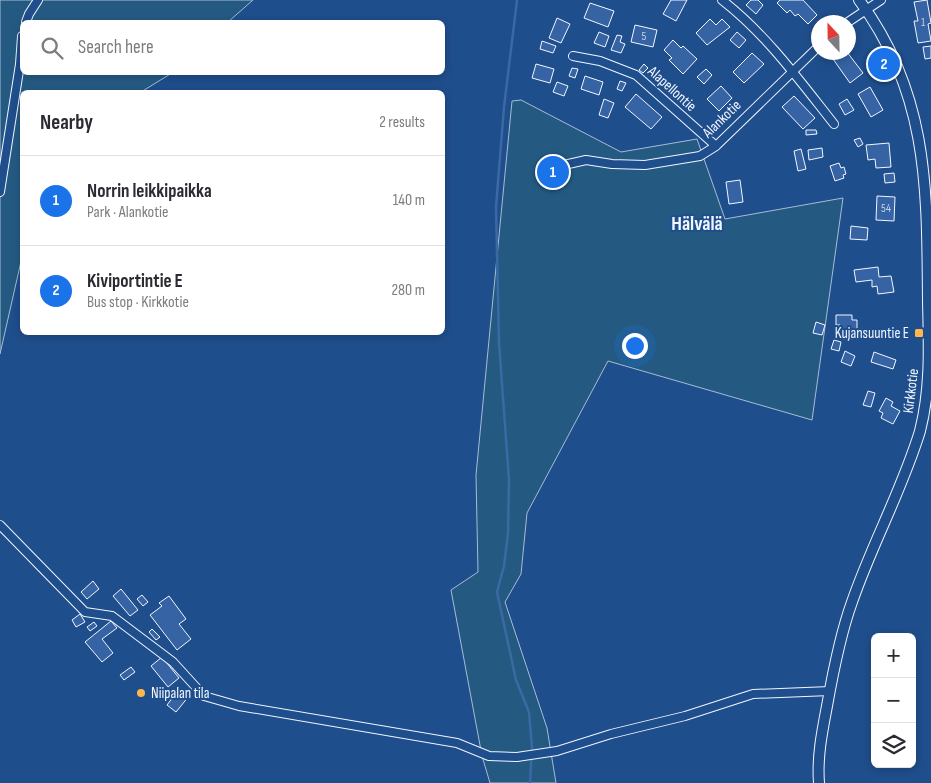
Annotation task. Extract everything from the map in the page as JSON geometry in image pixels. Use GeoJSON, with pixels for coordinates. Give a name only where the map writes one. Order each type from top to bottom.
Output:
{"type":"FeatureCollection","features":[{"type":"Feature","properties":{"kind":"street"},"geometry":{"type":"LineString","coordinates":[[27,20],[38,0]]}},
{"type":"Feature","properties":{"kind":"street"},"geometry":{"type":"LineString","coordinates":[[722,0],[738,12],[792,70],[834,124]]}},
{"type":"Feature","properties":{"kind":"street","name":"Kirkkotie"},"geometry":{"type":"LineString","coordinates":[[819,783],[819,747],[830,691],[851,605],[909,462],[926,410],[930,374],[926,184],[920,135],[901,76],[883,37],[859,0]]}},
{"type":"Feature","properties":{"kind":"street"},"geometry":{"type":"LineString","coordinates":[[856,16],[881,0]]}},
{"type":"Feature","properties":{"kind":"street","name":"Alankotie"},"geometry":{"type":"LineString","coordinates":[[564,165],[586,160],[612,164],[644,165],[700,156],[716,146],[811,53]]}},
{"type":"Feature","properties":{"kind":"street","name":"Alapellontie"},"geometry":{"type":"LineString","coordinates":[[573,56],[600,61],[636,74],[716,146]]}},
{"type":"Feature","properties":{"kind":"street"},"geometry":{"type":"LineString","coordinates":[[0,192],[20,64]]}},
{"type":"Feature","properties":{"kind":"street"},"geometry":{"type":"LineString","coordinates":[[0,525],[85,612],[112,616],[174,662],[204,696],[239,706],[457,743],[489,756],[517,757],[557,751],[612,734],[693,714],[753,694],[830,691]]}},
{"type":"Feature","properties":{"kind":"shaded area"},"geometry":{"type":"Polygon","coordinates":[[[0,0],[253,0],[230,20],[20,20],[20,75],[169,75],[144,90],[20,90],[20,266],[0,354],[0,0]]]}},
{"type":"Feature","properties":{"kind":"shaded area"},"geometry":{"type":"Polygon","coordinates":[[[521,100],[621,152],[697,139],[725,219],[843,198],[812,420],[608,361],[527,513],[521,574],[505,602],[547,728],[556,783],[490,783],[482,756],[451,590],[478,572],[476,475],[512,101],[521,100]]]}},
{"type":"Feature","properties":{"kind":"building"},"geometry":{"type":"Polygon","coordinates":[[[671,0],[687,0],[676,21],[663,14],[671,0]]]}},
{"type":"Feature","properties":{"kind":"building"},"geometry":{"type":"Polygon","coordinates":[[[751,0],[758,0],[763,5],[756,14],[746,5],[751,0]]]}},
{"type":"Feature","properties":{"kind":"building"},"geometry":{"type":"Polygon","coordinates":[[[780,0],[803,0],[817,15],[811,15],[811,21],[808,24],[798,14],[795,16],[790,10],[787,13],[777,3],[780,0]]]}},
{"type":"Feature","properties":{"kind":"building"},"geometry":{"type":"Polygon","coordinates":[[[927,0],[931,23],[928,24],[931,41],[918,43],[914,21],[918,21],[914,2],[927,0]]]}},
{"type":"Feature","properties":{"kind":"building"},"geometry":{"type":"Polygon","coordinates":[[[590,3],[614,11],[608,27],[584,18],[590,3]]]}},
{"type":"Feature","properties":{"kind":"building"},"geometry":{"type":"Polygon","coordinates":[[[557,18],[570,24],[561,43],[549,38],[557,18]]]}},
{"type":"Feature","properties":{"kind":"building"},"geometry":{"type":"Polygon","coordinates":[[[710,19],[716,25],[722,19],[730,27],[707,45],[696,33],[710,19]]]}},
{"type":"Feature","properties":{"kind":"building"},"geometry":{"type":"Polygon","coordinates":[[[635,25],[657,30],[653,47],[631,42],[635,25]]]}},
{"type":"Feature","properties":{"kind":"building"},"geometry":{"type":"Polygon","coordinates":[[[599,32],[609,36],[605,47],[594,43],[599,32]]]}},
{"type":"Feature","properties":{"kind":"building"},"geometry":{"type":"Polygon","coordinates":[[[737,32],[746,40],[739,48],[730,40],[737,32]]]}},
{"type":"Feature","properties":{"kind":"building"},"geometry":{"type":"Polygon","coordinates":[[[617,35],[622,36],[620,42],[625,44],[621,53],[611,50],[617,35]]]}},
{"type":"Feature","properties":{"kind":"building"},"geometry":{"type":"Polygon","coordinates":[[[673,40],[681,48],[683,46],[697,59],[683,74],[669,60],[672,58],[664,50],[673,40]]]}},
{"type":"Feature","properties":{"kind":"building"},"geometry":{"type":"Polygon","coordinates":[[[542,41],[556,46],[553,53],[540,49],[542,41]]]}},
{"type":"Feature","properties":{"kind":"building"},"geometry":{"type":"Polygon","coordinates":[[[931,46],[931,58],[925,59],[923,47],[931,46]]]}},
{"type":"Feature","properties":{"kind":"building"},"geometry":{"type":"Polygon","coordinates":[[[752,53],[764,64],[744,83],[733,72],[752,53]]]}},
{"type":"Feature","properties":{"kind":"building"},"geometry":{"type":"Polygon","coordinates":[[[834,60],[853,60],[863,73],[850,83],[834,60]]]}},
{"type":"Feature","properties":{"kind":"building"},"geometry":{"type":"Polygon","coordinates":[[[536,64],[554,69],[550,83],[532,78],[536,64]]]}},
{"type":"Feature","properties":{"kind":"building"},"geometry":{"type":"Polygon","coordinates":[[[644,64],[648,68],[643,73],[639,70],[644,64]]]}},
{"type":"Feature","properties":{"kind":"building"},"geometry":{"type":"Polygon","coordinates":[[[572,68],[578,69],[575,78],[569,76],[572,68]]]}},
{"type":"Feature","properties":{"kind":"building"},"geometry":{"type":"Polygon","coordinates":[[[706,69],[712,75],[704,84],[697,77],[706,69]]]}},
{"type":"Feature","properties":{"kind":"building"},"geometry":{"type":"Polygon","coordinates":[[[585,76],[603,82],[599,95],[581,89],[585,76]]]}},
{"type":"Feature","properties":{"kind":"building"},"geometry":{"type":"Polygon","coordinates":[[[620,81],[626,83],[622,91],[617,89],[620,81]]]}},
{"type":"Feature","properties":{"kind":"building"},"geometry":{"type":"Polygon","coordinates":[[[557,82],[568,86],[564,96],[553,92],[557,82]]]}},
{"type":"Feature","properties":{"kind":"building"},"geometry":{"type":"Polygon","coordinates":[[[721,86],[732,98],[719,111],[707,99],[721,86]]]}},
{"type":"Feature","properties":{"kind":"building"},"geometry":{"type":"Polygon","coordinates":[[[870,87],[883,110],[871,117],[858,94],[870,87]]]}},
{"type":"Feature","properties":{"kind":"building"},"geometry":{"type":"Polygon","coordinates":[[[636,94],[662,117],[651,129],[625,107],[636,94]]]}},
{"type":"Feature","properties":{"kind":"building"},"geometry":{"type":"Polygon","coordinates":[[[794,96],[815,118],[803,129],[782,107],[794,96]]]}},
{"type":"Feature","properties":{"kind":"building"},"geometry":{"type":"Polygon","coordinates":[[[604,99],[614,103],[608,118],[599,115],[604,99]]]}},
{"type":"Feature","properties":{"kind":"building"},"geometry":{"type":"Polygon","coordinates":[[[847,99],[854,110],[845,115],[839,104],[847,99]]]}},
{"type":"Feature","properties":{"kind":"building"},"geometry":{"type":"Polygon","coordinates":[[[806,130],[816,130],[817,134],[806,135],[806,130]]]}},
{"type":"Feature","properties":{"kind":"building"},"geometry":{"type":"Polygon","coordinates":[[[860,138],[863,144],[858,147],[854,140],[860,138]]]}},
{"type":"Feature","properties":{"kind":"building"},"geometry":{"type":"Polygon","coordinates":[[[889,143],[891,167],[876,168],[875,159],[868,160],[866,145],[889,143]]]}},
{"type":"Feature","properties":{"kind":"building"},"geometry":{"type":"Polygon","coordinates":[[[822,148],[823,157],[809,160],[808,150],[822,148]]]}},
{"type":"Feature","properties":{"kind":"building"},"geometry":{"type":"Polygon","coordinates":[[[801,149],[806,169],[798,171],[794,151],[801,149]]]}},
{"type":"Feature","properties":{"kind":"building"},"geometry":{"type":"Polygon","coordinates":[[[839,163],[841,168],[844,167],[846,174],[843,175],[844,178],[835,181],[830,166],[839,163]]]}},
{"type":"Feature","properties":{"kind":"building"},"geometry":{"type":"Polygon","coordinates":[[[894,173],[895,182],[885,183],[884,174],[894,173]]]}},
{"type":"Feature","properties":{"kind":"building"},"geometry":{"type":"Polygon","coordinates":[[[740,180],[743,202],[729,204],[726,182],[740,180]]]}},
{"type":"Feature","properties":{"kind":"building"},"geometry":{"type":"Polygon","coordinates":[[[877,196],[895,197],[894,221],[876,220],[877,196]]]}},
{"type":"Feature","properties":{"kind":"building"},"geometry":{"type":"Polygon","coordinates":[[[851,226],[868,228],[867,240],[850,239],[851,226]]]}},
{"type":"Feature","properties":{"kind":"building"},"geometry":{"type":"Polygon","coordinates":[[[878,267],[879,277],[891,276],[894,292],[878,294],[877,286],[872,287],[872,280],[856,282],[854,270],[878,267]]]}},
{"type":"Feature","properties":{"kind":"building"},"geometry":{"type":"Polygon","coordinates":[[[836,315],[852,315],[852,320],[857,320],[857,339],[840,339],[840,325],[836,325],[836,315]]]}},
{"type":"Feature","properties":{"kind":"building"},"geometry":{"type":"Polygon","coordinates":[[[816,322],[825,325],[822,335],[813,333],[816,322]]]}},
{"type":"Feature","properties":{"kind":"building"},"geometry":{"type":"Polygon","coordinates":[[[834,340],[841,342],[839,351],[831,349],[834,340]]]}},
{"type":"Feature","properties":{"kind":"building"},"geometry":{"type":"Polygon","coordinates":[[[845,351],[855,356],[851,366],[841,362],[845,351]]]}},
{"type":"Feature","properties":{"kind":"building"},"geometry":{"type":"Polygon","coordinates":[[[874,352],[896,360],[893,369],[871,362],[874,352]]]}},
{"type":"Feature","properties":{"kind":"building"},"geometry":{"type":"Polygon","coordinates":[[[868,391],[875,393],[871,407],[863,405],[868,391]]]}},
{"type":"Feature","properties":{"kind":"building"},"geometry":{"type":"Polygon","coordinates":[[[886,398],[893,402],[891,406],[900,411],[893,424],[881,418],[883,413],[879,411],[886,398]]]}},
{"type":"Feature","properties":{"kind":"building"},"geometry":{"type":"Polygon","coordinates":[[[93,581],[99,589],[87,599],[81,592],[93,581]]]}},
{"type":"Feature","properties":{"kind":"building"},"geometry":{"type":"Polygon","coordinates":[[[121,589],[138,610],[130,616],[113,596],[121,589]]]}},
{"type":"Feature","properties":{"kind":"building"},"geometry":{"type":"Polygon","coordinates":[[[142,595],[148,602],[143,606],[137,599],[142,595]]]}},
{"type":"Feature","properties":{"kind":"building"},"geometry":{"type":"Polygon","coordinates":[[[169,596],[186,619],[179,624],[191,639],[177,650],[150,615],[162,606],[159,603],[169,596]]]}},
{"type":"Feature","properties":{"kind":"building"},"geometry":{"type":"Polygon","coordinates":[[[80,614],[85,622],[76,627],[72,620],[80,614]]]}},
{"type":"Feature","properties":{"kind":"building"},"geometry":{"type":"Polygon","coordinates":[[[111,621],[117,628],[102,639],[113,653],[102,662],[85,642],[111,621]]]}},
{"type":"Feature","properties":{"kind":"building"},"geometry":{"type":"Polygon","coordinates":[[[94,622],[97,626],[90,631],[87,627],[94,622]]]}},
{"type":"Feature","properties":{"kind":"building"},"geometry":{"type":"Polygon","coordinates":[[[152,629],[160,637],[156,640],[149,632],[152,629]]]}},
{"type":"Feature","properties":{"kind":"building"},"geometry":{"type":"Polygon","coordinates":[[[162,657],[179,678],[168,687],[151,666],[162,657]]]}},
{"type":"Feature","properties":{"kind":"building"},"geometry":{"type":"Polygon","coordinates":[[[131,667],[135,672],[124,680],[120,675],[131,667]]]}},
{"type":"Feature","properties":{"kind":"building"},"geometry":{"type":"Polygon","coordinates":[[[179,689],[189,696],[176,712],[167,705],[179,689]]]}},
{"type":"Feature","properties":{"kind":"waterway"},"geometry":{"type":"LineString","coordinates":[[517,0],[504,107],[496,207],[499,343],[509,480],[508,533],[504,566],[497,592],[516,680],[529,712],[532,748],[530,783]]}},
{"type":"Feature","properties":{"kind":"place","name":"Kiviportintie E"},"geometry":{"type":"Point","coordinates":[884,64]}},
{"type":"Feature","properties":{"kind":"place","name":"Norrin leikkipaikka"},"geometry":{"type":"Point","coordinates":[553,172]}},
{"type":"Feature","properties":{"kind":"place","name":"Kujansuuntie E"},"geometry":{"type":"Point","coordinates":[919,333]}},
{"type":"Feature","properties":{"kind":"place","name":"Niipalan tila"},"geometry":{"type":"Point","coordinates":[141,693]}},
{"type":"Feature","properties":{"kind":"district","name":"Hälvälä"},"geometry":{"type":"Point","coordinates":[697,224]}}]}
